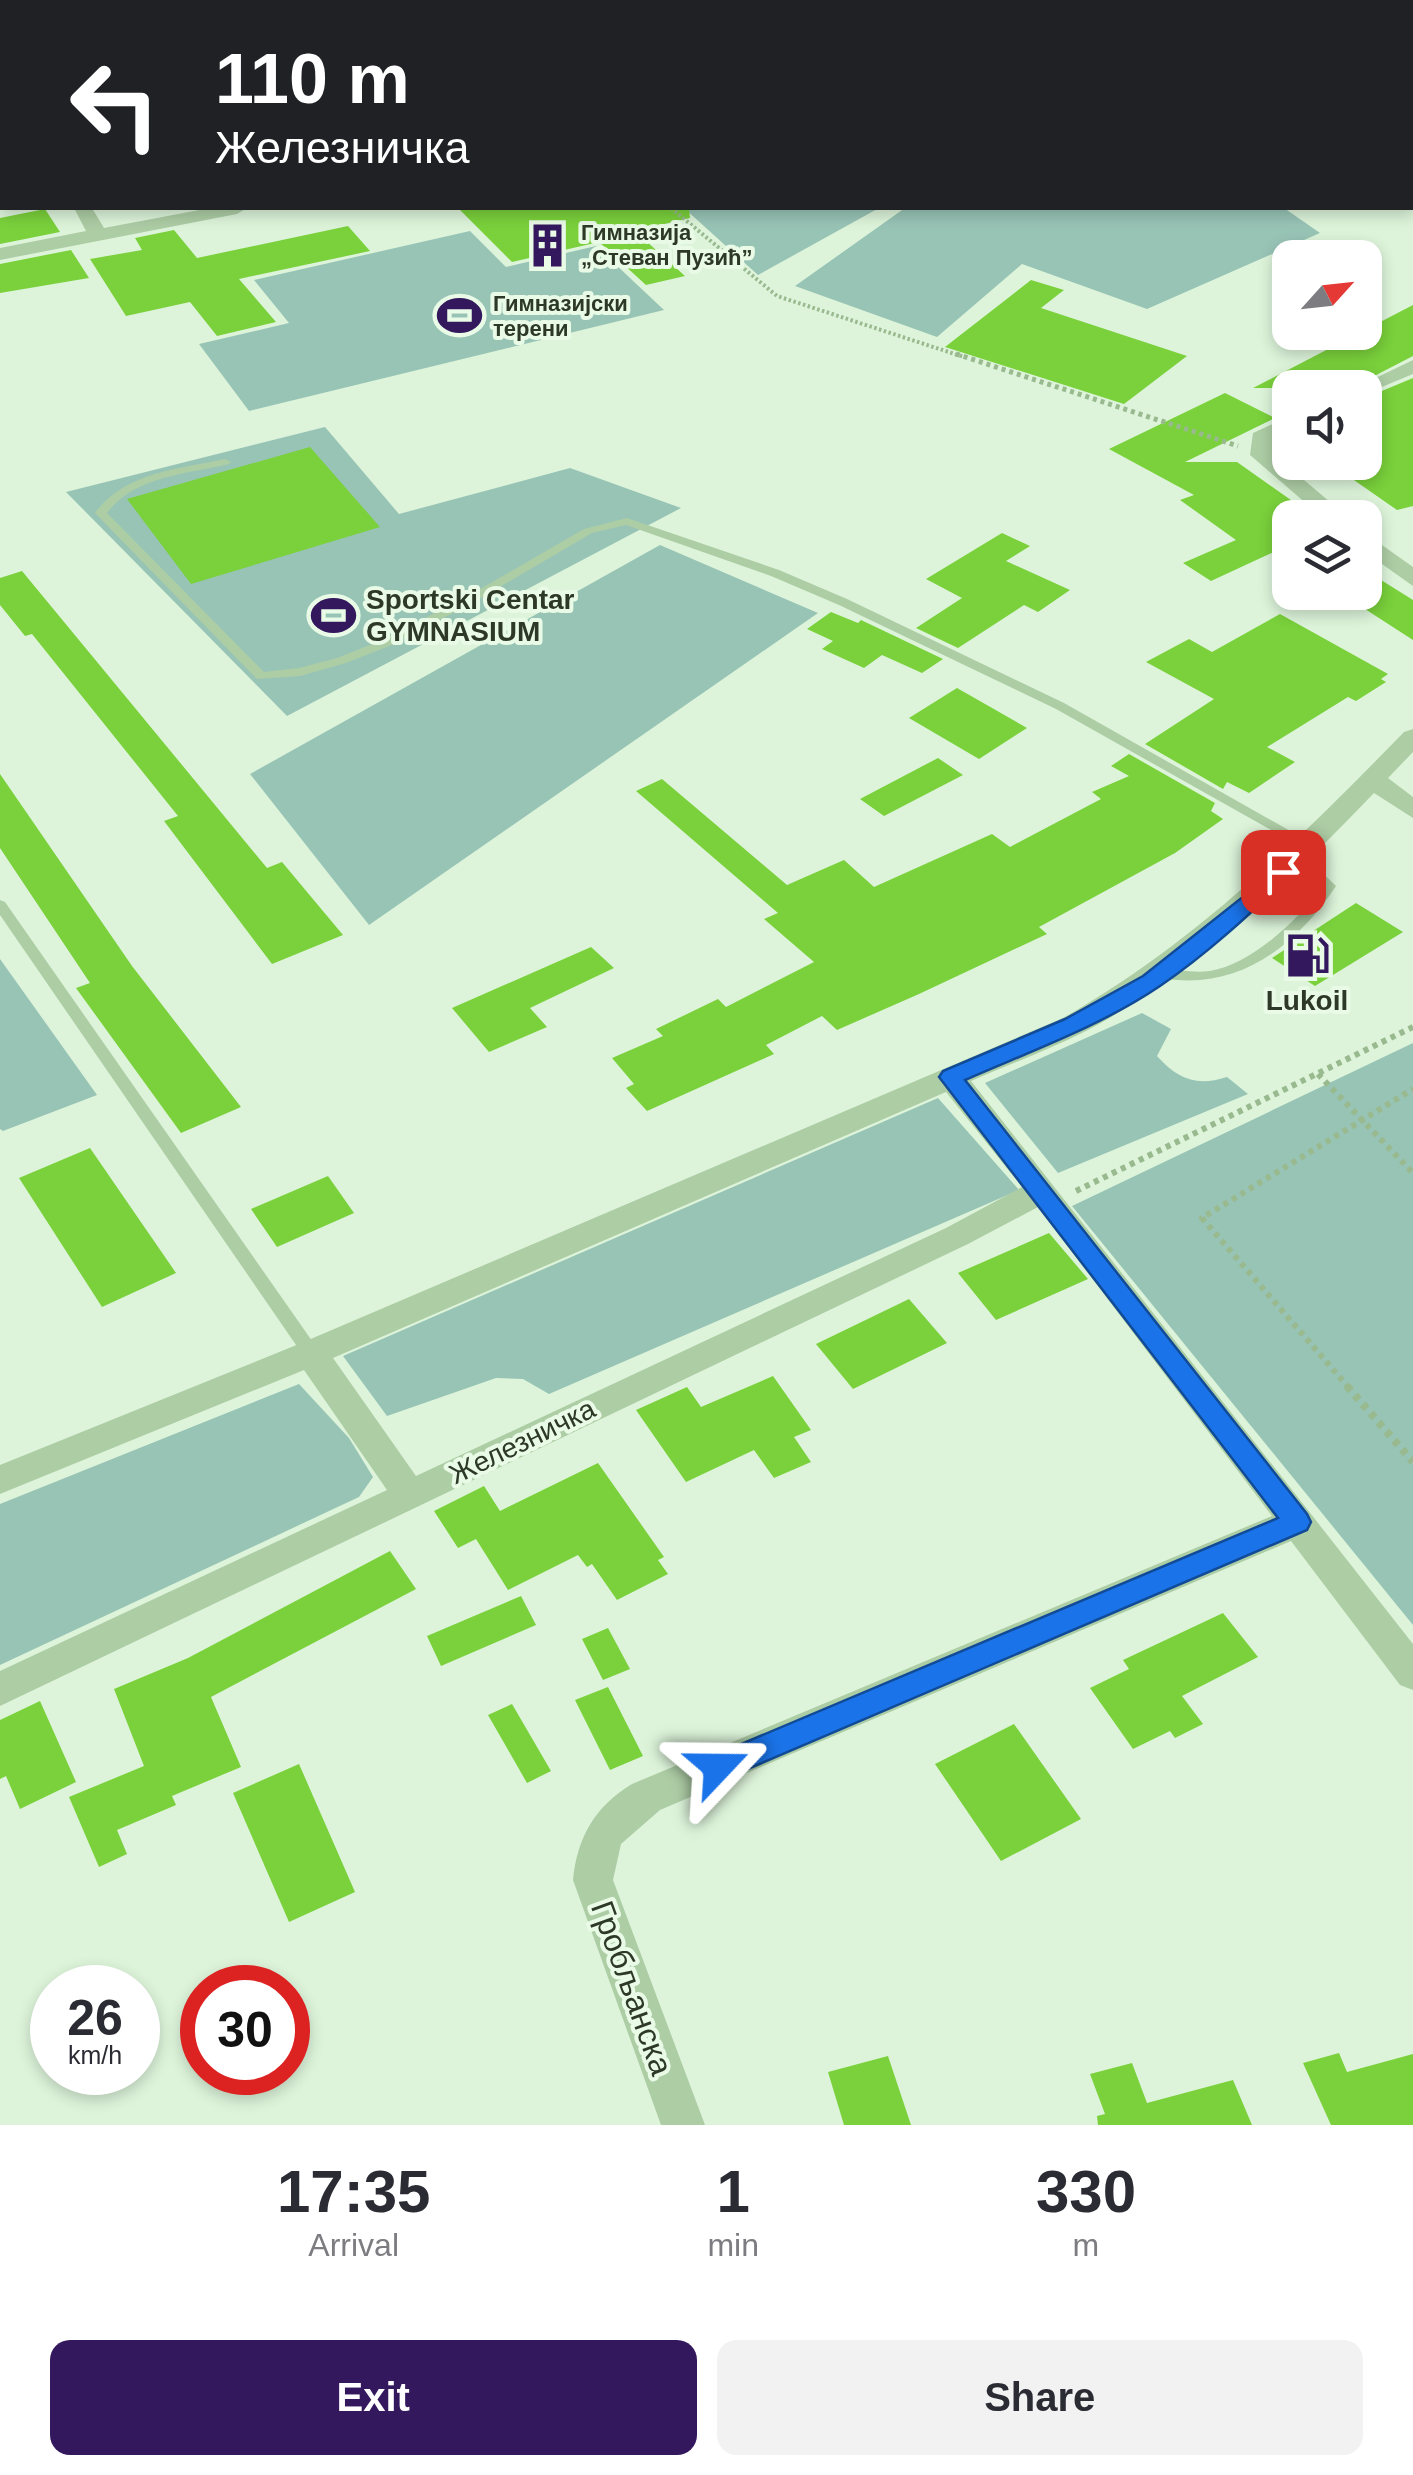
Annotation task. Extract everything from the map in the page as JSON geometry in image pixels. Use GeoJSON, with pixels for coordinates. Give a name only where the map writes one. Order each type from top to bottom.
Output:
{"type":"FeatureCollection","features":[{"type":"Feature","properties":{"kind":"street"},"geometry":{"type":"LineString","coordinates":[[84,210],[98,235]]}},
{"type":"Feature","properties":{"kind":"street"},"geometry":{"type":"LineString","coordinates":[[0,254],[227,210]]}},
{"type":"Feature","properties":{"kind":"street"},"geometry":{"type":"LineString","coordinates":[[1382,380],[1413,366]]}},
{"type":"Feature","properties":{"kind":"street"},"geometry":{"type":"LineString","coordinates":[[1272,432],[1261,438],[1258,448],[1317,500]]}},
{"type":"Feature","properties":{"kind":"street"},"geometry":{"type":"LineString","coordinates":[[1382,553],[1413,578]]}},
{"type":"Feature","properties":{"kind":"street"},"geometry":{"type":"LineString","coordinates":[[0,1480],[311,1354],[1073,1024],[1162,974],[1231,921],[1413,736]]}},
{"type":"Feature","properties":{"kind":"street"},"geometry":{"type":"LineString","coordinates":[[1372,779],[1413,810]]}},
{"type":"Feature","properties":{"kind":"street"},"geometry":{"type":"LineString","coordinates":[[951,1077],[1048,1196],[1413,1674]]}},
{"type":"Feature","properties":{"kind":"street","name":"Железничка"},"geometry":{"type":"LineString","coordinates":[[0,1688],[1048,1196]]}},
{"type":"Feature","properties":{"kind":"street"},"geometry":{"type":"LineString","coordinates":[[311,1354],[410,1495]]}},
{"type":"Feature","properties":{"kind":"street","name":"Гробљанска"},"geometry":{"type":"LineString","coordinates":[[683,2125],[593,1880],[594,1859],[612,1822],[646,1797],[1297,1522]]}},
{"type":"Feature","properties":{"kind":"lane"},"geometry":{"type":"LineString","coordinates":[[225,462],[135,486],[108,498],[101,512],[261,676],[297,674],[354,658],[588,532],[627,521],[775,573],[911,633],[1125,740],[1303,851],[1329,886],[1316,909],[1240,968],[1212,976],[1162,974]]}},
{"type":"Feature","properties":{"kind":"lane"},"geometry":{"type":"LineString","coordinates":[[0,905],[311,1354]]}},
{"type":"Feature","properties":{"kind":"path"},"geometry":{"type":"LineString","coordinates":[[672,210],[777,296],[1224,445],[1258,448]]}},
{"type":"Feature","properties":{"kind":"path"},"geometry":{"type":"LineString","coordinates":[[676,213],[683,210]]}},
{"type":"Feature","properties":{"kind":"path"},"geometry":{"type":"LineString","coordinates":[[1048,1196],[1413,1027]]}},
{"type":"Feature","properties":{"kind":"path"},"geometry":{"type":"LineString","coordinates":[[1318,1074],[1413,1173]]}},
{"type":"Feature","properties":{"kind":"path"},"geometry":{"type":"LineString","coordinates":[[1413,1089],[1202,1218],[1413,1462]]}},
{"type":"Feature","properties":{"kind":"shaded area"},"geometry":{"type":"Polygon","coordinates":[[[686,210],[875,210],[758,275],[686,210]]]}},
{"type":"Feature","properties":{"kind":"shaded area"},"geometry":{"type":"Polygon","coordinates":[[[902,210],[1287,210],[1320,233],[1304,240],[1272,240],[1272,254],[1147,309],[1022,264],[937,337],[795,286],[902,210]]]}},
{"type":"Feature","properties":{"kind":"shaded area","name":"Гимназијски терени"},"geometry":{"type":"Polygon","coordinates":[[[470,231],[506,267],[596,246],[664,310],[249,411],[199,344],[289,323],[254,280],[470,231]]]}},
{"type":"Feature","properties":{"kind":"shaded area","name":"Sportski Centar GYMNASIUM"},"geometry":{"type":"Polygon","coordinates":[[[325,427],[399,514],[570,468],[681,508],[287,716],[66,492],[325,427]]]}},
{"type":"Feature","properties":{"kind":"shaded area"},"geometry":{"type":"Polygon","coordinates":[[[660,545],[818,613],[369,925],[250,774],[660,545]]]}},
{"type":"Feature","properties":{"kind":"shaded area"},"geometry":{"type":"Polygon","coordinates":[[[0,959],[97,1095],[3,1131],[0,1129],[0,959]]]}},
{"type":"Feature","properties":{"kind":"shaded area"},"geometry":{"type":"Polygon","coordinates":[[[1142,1013],[1171,1029],[1157,1056],[1172,1070],[1197,1081],[1227,1077],[1248,1094],[1058,1173],[985,1083],[1142,1013]]]}},
{"type":"Feature","properties":{"kind":"shaded area"},"geometry":{"type":"Polygon","coordinates":[[[1413,1043],[1413,1625],[1072,1206],[1413,1043]]]}},
{"type":"Feature","properties":{"kind":"shaded area"},"geometry":{"type":"Polygon","coordinates":[[[938,1098],[1019,1190],[549,1394],[523,1379],[496,1378],[387,1416],[343,1356],[938,1098]]]}},
{"type":"Feature","properties":{"kind":"shaded area"},"geometry":{"type":"Polygon","coordinates":[[[299,1384],[349,1438],[373,1477],[359,1497],[0,1665],[0,1504],[299,1384]]]}},
{"type":"Feature","properties":{"kind":"building"},"geometry":{"type":"Polygon","coordinates":[[[46,210],[60,232],[0,244],[0,218],[46,210]]]}},
{"type":"Feature","properties":{"kind":"building"},"geometry":{"type":"Polygon","coordinates":[[[460,210],[689,210],[690,218],[635,231],[685,276],[646,285],[599,242],[512,262],[460,210]]]}},
{"type":"Feature","properties":{"kind":"building"},"geometry":{"type":"Polygon","coordinates":[[[348,226],[370,251],[239,279],[276,322],[217,336],[190,302],[126,316],[90,259],[142,250],[135,238],[174,230],[197,258],[348,226]]]}},
{"type":"Feature","properties":{"kind":"building"},"geometry":{"type":"Polygon","coordinates":[[[71,250],[89,278],[0,293],[0,264],[71,250]]]}},
{"type":"Feature","properties":{"kind":"building"},"geometry":{"type":"Polygon","coordinates":[[[1031,280],[1064,290],[1041,308],[1187,356],[1124,404],[945,347],[1031,280]]]}},
{"type":"Feature","properties":{"kind":"building"},"geometry":{"type":"Polygon","coordinates":[[[1413,305],[1413,356],[1382,372],[1288,370],[1326,350],[1382,350],[1382,321],[1413,305]]]}},
{"type":"Feature","properties":{"kind":"building"},"geometry":{"type":"Polygon","coordinates":[[[1272,378],[1272,388],[1253,388],[1272,378]]]}},
{"type":"Feature","properties":{"kind":"building"},"geometry":{"type":"Polygon","coordinates":[[[1413,378],[1413,506],[1397,510],[1354,480],[1382,480],[1382,391],[1413,378]]]}},
{"type":"Feature","properties":{"kind":"building"},"geometry":{"type":"Polygon","coordinates":[[[1225,393],[1272,416],[1185,462],[1237,462],[1291,500],[1272,500],[1272,553],[1211,581],[1183,563],[1236,540],[1180,500],[1194,495],[1109,449],[1225,393]]]}},
{"type":"Feature","properties":{"kind":"building"},"geometry":{"type":"Polygon","coordinates":[[[310,447],[380,527],[191,584],[127,499],[310,447]]]}},
{"type":"Feature","properties":{"kind":"building"},"geometry":{"type":"Polygon","coordinates":[[[1002,533],[1030,546],[1006,561],[1070,590],[1038,612],[1024,605],[958,648],[916,628],[962,598],[926,579],[1002,533]]]}},
{"type":"Feature","properties":{"kind":"building"},"geometry":{"type":"Polygon","coordinates":[[[22,571],[267,868],[282,862],[343,935],[272,964],[164,821],[178,816],[32,634],[25,636],[0,605],[0,578],[22,571]]]}},
{"type":"Feature","properties":{"kind":"building"},"geometry":{"type":"Polygon","coordinates":[[[1382,581],[1413,600],[1413,640],[1367,610],[1382,610],[1382,581]]]}},
{"type":"Feature","properties":{"kind":"building"},"geometry":{"type":"Polygon","coordinates":[[[831,612],[858,623],[861,620],[943,659],[922,673],[882,655],[864,668],[822,649],[833,641],[807,629],[831,612]]]}},
{"type":"Feature","properties":{"kind":"building"},"geometry":{"type":"Polygon","coordinates":[[[1280,614],[1388,674],[1381,679],[1386,682],[1356,701],[1348,697],[1267,747],[1295,762],[1249,793],[1227,782],[1223,789],[1145,744],[1214,699],[1146,662],[1189,639],[1212,652],[1280,614]]]}},
{"type":"Feature","properties":{"kind":"building"},"geometry":{"type":"Polygon","coordinates":[[[957,688],[1027,728],[979,759],[909,718],[957,688]]]}},
{"type":"Feature","properties":{"kind":"building"},"geometry":{"type":"Polygon","coordinates":[[[1129,754],[1215,803],[1211,811],[1223,819],[1175,853],[1039,927],[1047,934],[919,994],[837,1030],[822,1016],[766,1045],[774,1054],[647,1111],[626,1088],[634,1084],[612,1058],[663,1036],[656,1029],[718,999],[726,1007],[814,962],[764,919],[778,913],[636,791],[662,779],[787,885],[844,860],[874,887],[992,834],[1010,847],[1101,799],[1092,792],[1129,776],[1111,766],[1129,754]]]}},
{"type":"Feature","properties":{"kind":"building"},"geometry":{"type":"Polygon","coordinates":[[[938,758],[963,775],[884,816],[860,799],[938,758]]]}},
{"type":"Feature","properties":{"kind":"building"},"geometry":{"type":"Polygon","coordinates":[[[0,774],[132,966],[241,1107],[181,1133],[76,988],[90,983],[0,848],[0,774]]]}},
{"type":"Feature","properties":{"kind":"building"},"geometry":{"type":"Polygon","coordinates":[[[1356,903],[1403,932],[1315,986],[1272,958],[1356,903]]]}},
{"type":"Feature","properties":{"kind":"building"},"geometry":{"type":"Polygon","coordinates":[[[591,947],[614,968],[530,1008],[547,1027],[489,1052],[452,1008],[591,947]]]}},
{"type":"Feature","properties":{"kind":"building"},"geometry":{"type":"Polygon","coordinates":[[[90,1148],[176,1273],[102,1307],[19,1178],[90,1148]]]}},
{"type":"Feature","properties":{"kind":"building"},"geometry":{"type":"Polygon","coordinates":[[[328,1176],[354,1213],[277,1247],[251,1209],[328,1176]]]}},
{"type":"Feature","properties":{"kind":"building"},"geometry":{"type":"Polygon","coordinates":[[[1049,1233],[1088,1279],[996,1320],[958,1273],[1049,1233]]]}},
{"type":"Feature","properties":{"kind":"building"},"geometry":{"type":"Polygon","coordinates":[[[909,1299],[947,1343],[853,1389],[816,1344],[909,1299]]]}},
{"type":"Feature","properties":{"kind":"building"},"geometry":{"type":"Polygon","coordinates":[[[773,1376],[811,1430],[794,1437],[811,1462],[774,1478],[754,1450],[686,1482],[636,1410],[687,1387],[701,1407],[773,1376]]]}},
{"type":"Feature","properties":{"kind":"building"},"geometry":{"type":"Polygon","coordinates":[[[598,1463],[664,1557],[658,1560],[668,1574],[617,1600],[592,1564],[587,1567],[578,1555],[508,1590],[476,1539],[458,1548],[434,1511],[484,1486],[500,1511],[598,1463]]]}},
{"type":"Feature","properties":{"kind":"building"},"geometry":{"type":"Polygon","coordinates":[[[390,1551],[416,1589],[211,1697],[241,1767],[172,1796],[176,1805],[117,1830],[127,1854],[99,1867],[69,1797],[144,1766],[114,1689],[188,1658],[390,1551]]]}},
{"type":"Feature","properties":{"kind":"building"},"geometry":{"type":"Polygon","coordinates":[[[521,1596],[536,1625],[441,1666],[427,1636],[521,1596]]]}},
{"type":"Feature","properties":{"kind":"building"},"geometry":{"type":"Polygon","coordinates":[[[1223,1613],[1258,1657],[1182,1696],[1203,1724],[1175,1738],[1170,1731],[1133,1749],[1090,1688],[1129,1669],[1123,1660],[1223,1613]]]}},
{"type":"Feature","properties":{"kind":"building"},"geometry":{"type":"Polygon","coordinates":[[[608,1628],[630,1669],[603,1680],[582,1639],[608,1628]]]}},
{"type":"Feature","properties":{"kind":"building"},"geometry":{"type":"Polygon","coordinates":[[[608,1687],[643,1756],[610,1770],[575,1700],[608,1687]]]}},
{"type":"Feature","properties":{"kind":"building"},"geometry":{"type":"Polygon","coordinates":[[[40,1701],[76,1782],[20,1809],[6,1776],[0,1779],[0,1720],[40,1701]]]}},
{"type":"Feature","properties":{"kind":"building"},"geometry":{"type":"Polygon","coordinates":[[[512,1704],[551,1771],[527,1783],[488,1715],[512,1704]]]}},
{"type":"Feature","properties":{"kind":"building"},"geometry":{"type":"Polygon","coordinates":[[[1014,1724],[1081,1819],[1001,1861],[935,1764],[1014,1724]]]}},
{"type":"Feature","properties":{"kind":"building"},"geometry":{"type":"Polygon","coordinates":[[[299,1764],[355,1892],[289,1922],[233,1793],[299,1764]]]}},
{"type":"Feature","properties":{"kind":"building"},"geometry":{"type":"Polygon","coordinates":[[[1339,2053],[1347,2072],[1413,2054],[1413,2125],[1331,2125],[1303,2063],[1339,2053]]]}},
{"type":"Feature","properties":{"kind":"building"},"geometry":{"type":"Polygon","coordinates":[[[888,2056],[911,2125],[844,2125],[828,2072],[888,2056]]]}},
{"type":"Feature","properties":{"kind":"building"},"geometry":{"type":"Polygon","coordinates":[[[1132,2063],[1147,2103],[1233,2080],[1252,2125],[1098,2125],[1097,2116],[1105,2114],[1090,2074],[1132,2063]]]}},
{"type":"Feature","properties":{"kind":"place","name":"Гимназија „Стеван Пузић”"},"geometry":{"type":"Point","coordinates":[548,245]}},
{"type":"Feature","properties":{"kind":"place","name":"Гимназијски терени"},"geometry":{"type":"Point","coordinates":[460,316]}},
{"type":"Feature","properties":{"kind":"place","name":"Sportski Centar GYMNASIUM"},"geometry":{"type":"Point","coordinates":[333,615]}},
{"type":"Feature","properties":{"kind":"place","name":"Lukoil"},"geometry":{"type":"Point","coordinates":[1307,955]}},
{"type":"Feature","properties":{"kind":"route"},"geometry":{"type":"LineString","coordinates":[[718,1767],[1297,1522],[1053,1203],[951,1077],[1073,1024],[1151,982],[1231,921],[1283,872]]}}]}
